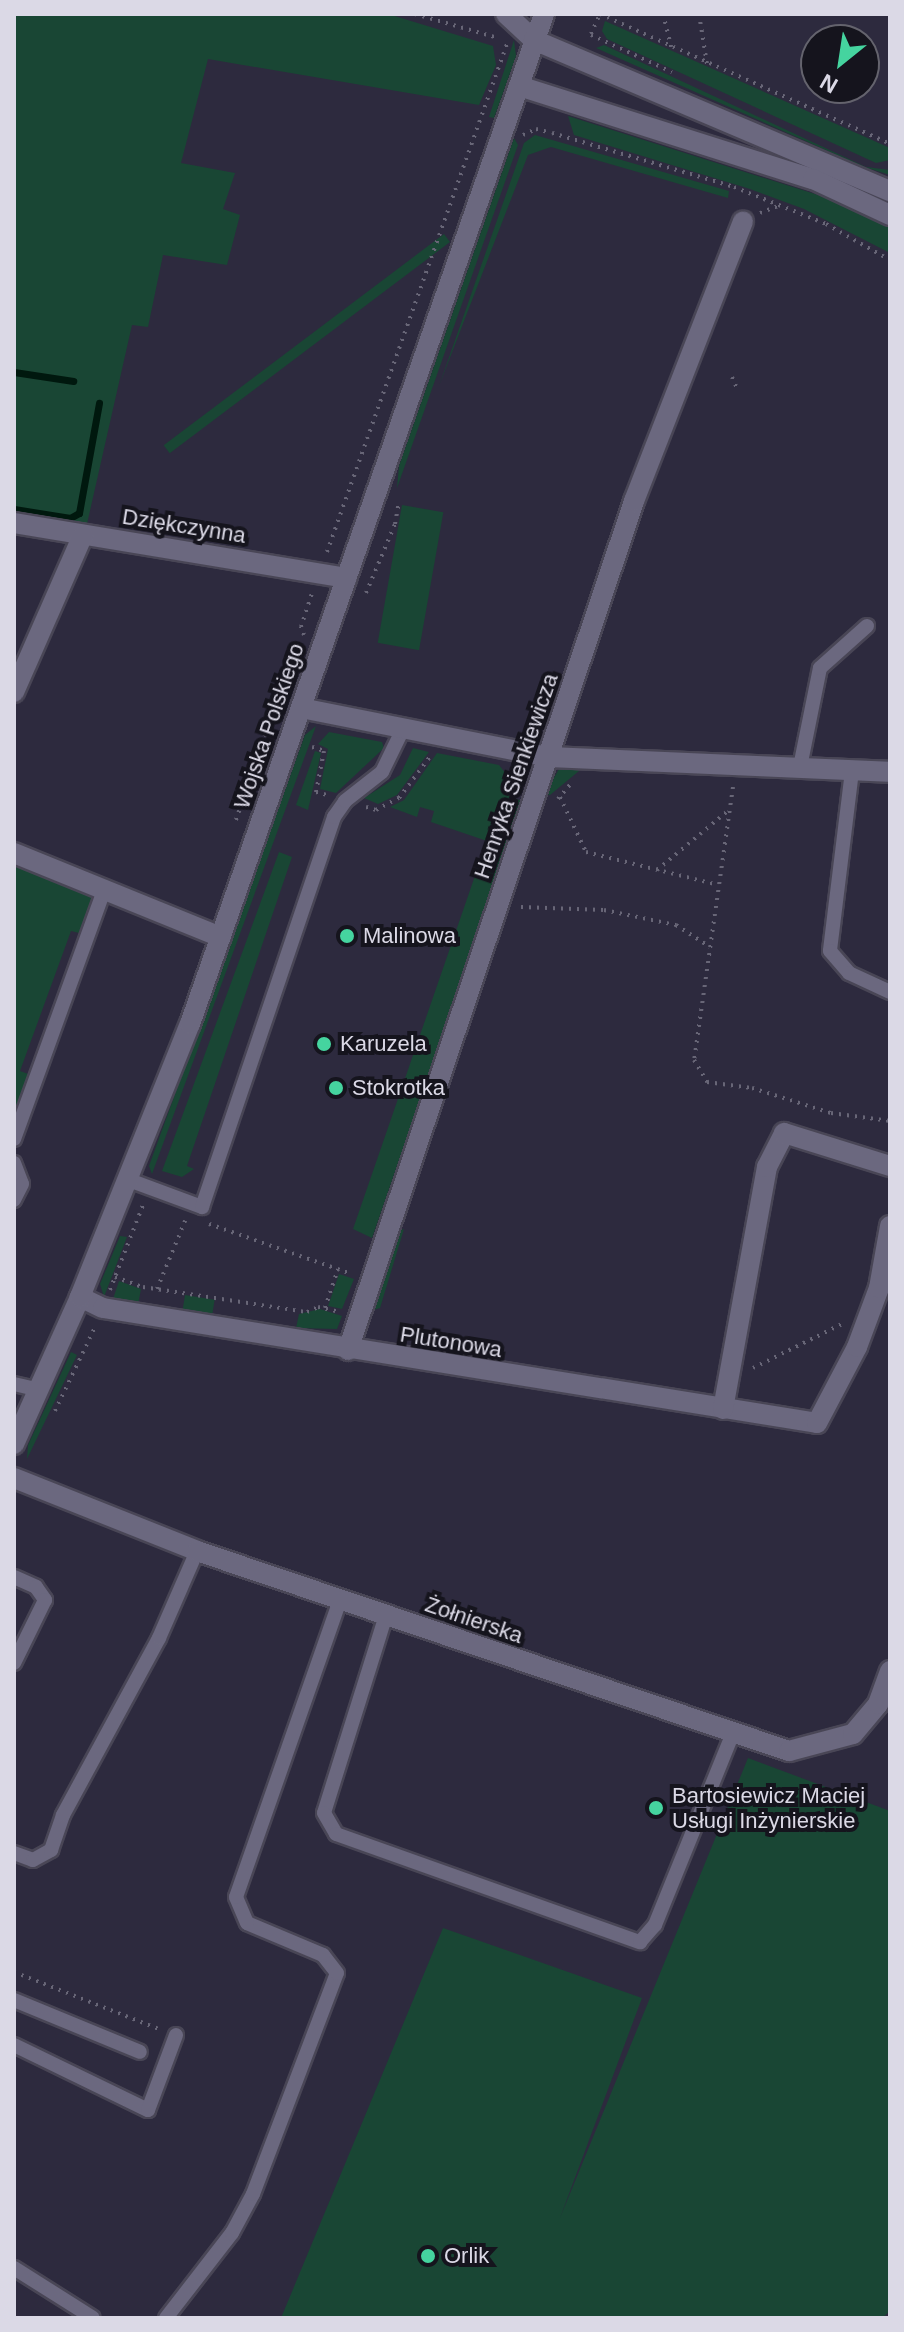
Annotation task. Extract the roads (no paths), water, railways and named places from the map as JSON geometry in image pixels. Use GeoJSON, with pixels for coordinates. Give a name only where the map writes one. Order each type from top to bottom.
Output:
{"type":"FeatureCollection","features":[{"type":"Feature","properties":{"kind":"street"},"geometry":{"type":"LineString","coordinates":[[506,14],[534,40],[890,191]]}},
{"type":"Feature","properties":{"kind":"street","name":"Wojska Polskiego"},"geometry":{"type":"LineString","coordinates":[[14,1444],[129,1180],[221,937],[544,14]]}},
{"type":"Feature","properties":{"kind":"street"},"geometry":{"type":"LineString","coordinates":[[519,86],[813,179],[890,215]]}},
{"type":"Feature","properties":{"kind":"street","name":"Henryka Sienkiewicza"},"geometry":{"type":"LineString","coordinates":[[348,1350],[681,371],[743,222]]}},
{"type":"Feature","properties":{"kind":"street","name":"Dziękczynna"},"geometry":{"type":"LineString","coordinates":[[14,523],[346,578]]}},
{"type":"Feature","properties":{"kind":"street"},"geometry":{"type":"LineString","coordinates":[[14,692],[83,535]]}},
{"type":"Feature","properties":{"kind":"street"},"geometry":{"type":"LineString","coordinates":[[301,708],[402,731],[548,757],[890,772]]}},
{"type":"Feature","properties":{"kind":"street"},"geometry":{"type":"LineString","coordinates":[[14,853],[221,937]]}},
{"type":"Feature","properties":{"kind":"street"},"geometry":{"type":"LineString","coordinates":[[723,1409],[767,1167],[784,1133],[890,1166]]}},
{"type":"Feature","properties":{"kind":"street","name":"Plutonowa"},"geometry":{"type":"LineString","coordinates":[[80,1297],[103,1308],[348,1350],[817,1423],[879,1288],[890,1226]]}},
{"type":"Feature","properties":{"kind":"street","name":"Żołnierska"},"geometry":{"type":"LineString","coordinates":[[14,1478],[197,1551],[732,1735],[789,1751],[853,1734],[878,1704],[890,1671]]}},
{"type":"Feature","properties":{"kind":"lane"},"geometry":{"type":"LineString","coordinates":[[800,767],[820,668],[867,626]]}},
{"type":"Feature","properties":{"kind":"lane"},"geometry":{"type":"LineString","coordinates":[[129,1180],[202,1207],[334,817],[345,801],[382,772],[402,731]]}},
{"type":"Feature","properties":{"kind":"lane"},"geometry":{"type":"LineString","coordinates":[[852,771],[830,951],[849,973],[890,992]]}},
{"type":"Feature","properties":{"kind":"lane"},"geometry":{"type":"LineString","coordinates":[[14,1139],[104,890]]}},
{"type":"Feature","properties":{"kind":"lane"},"geometry":{"type":"LineString","coordinates":[[14,1163],[22,1184],[14,1200]]}},
{"type":"Feature","properties":{"kind":"lane"},"geometry":{"type":"LineString","coordinates":[[14,1384],[40,1390]]}},
{"type":"Feature","properties":{"kind":"lane"},"geometry":{"type":"LineString","coordinates":[[14,1853],[33,1860],[51,1850],[63,1815],[151,1652],[197,1551]]}},
{"type":"Feature","properties":{"kind":"lane"},"geometry":{"type":"LineString","coordinates":[[14,1577],[36,1587],[45,1600],[14,1663]]}},
{"type":"Feature","properties":{"kind":"lane"},"geometry":{"type":"LineString","coordinates":[[166,2318],[232,2233],[253,2194],[337,1973],[323,1955],[247,1923],[236,1897],[340,1600]]}},
{"type":"Feature","properties":{"kind":"lane"},"geometry":{"type":"LineString","coordinates":[[386,1615],[324,1813],[336,1834],[640,1942],[655,1925],[732,1735]]}},
{"type":"Feature","properties":{"kind":"lane"},"geometry":{"type":"LineString","coordinates":[[14,2000],[140,2052]]}},
{"type":"Feature","properties":{"kind":"lane"},"geometry":{"type":"LineString","coordinates":[[14,2045],[148,2110],[176,2035]]}},
{"type":"Feature","properties":{"kind":"lane"},"geometry":{"type":"LineString","coordinates":[[14,2268],[93,2318]]}},
{"type":"Feature","properties":{"kind":"waterway"},"geometry":{"type":"LineString","coordinates":[[14,372],[73,381]]}},
{"type":"Feature","properties":{"kind":"waterway"},"geometry":{"type":"LineString","coordinates":[[14,509],[70,518],[79,513],[99,403]]}},
{"type":"Feature","properties":{"kind":"place","name":"Malinowa"},"geometry":{"type":"Point","coordinates":[347,936]}},
{"type":"Feature","properties":{"kind":"place","name":"Karuzela"},"geometry":{"type":"Point","coordinates":[324,1044]}},
{"type":"Feature","properties":{"kind":"place","name":"Stokrotka"},"geometry":{"type":"Point","coordinates":[336,1088]}},
{"type":"Feature","properties":{"kind":"place","name":"Bartosiewicz Maciej Usługi Inżynierskie"},"geometry":{"type":"Point","coordinates":[656,1808]}},
{"type":"Feature","properties":{"kind":"place","name":"Orlik"},"geometry":{"type":"Point","coordinates":[428,2256]}}]}
